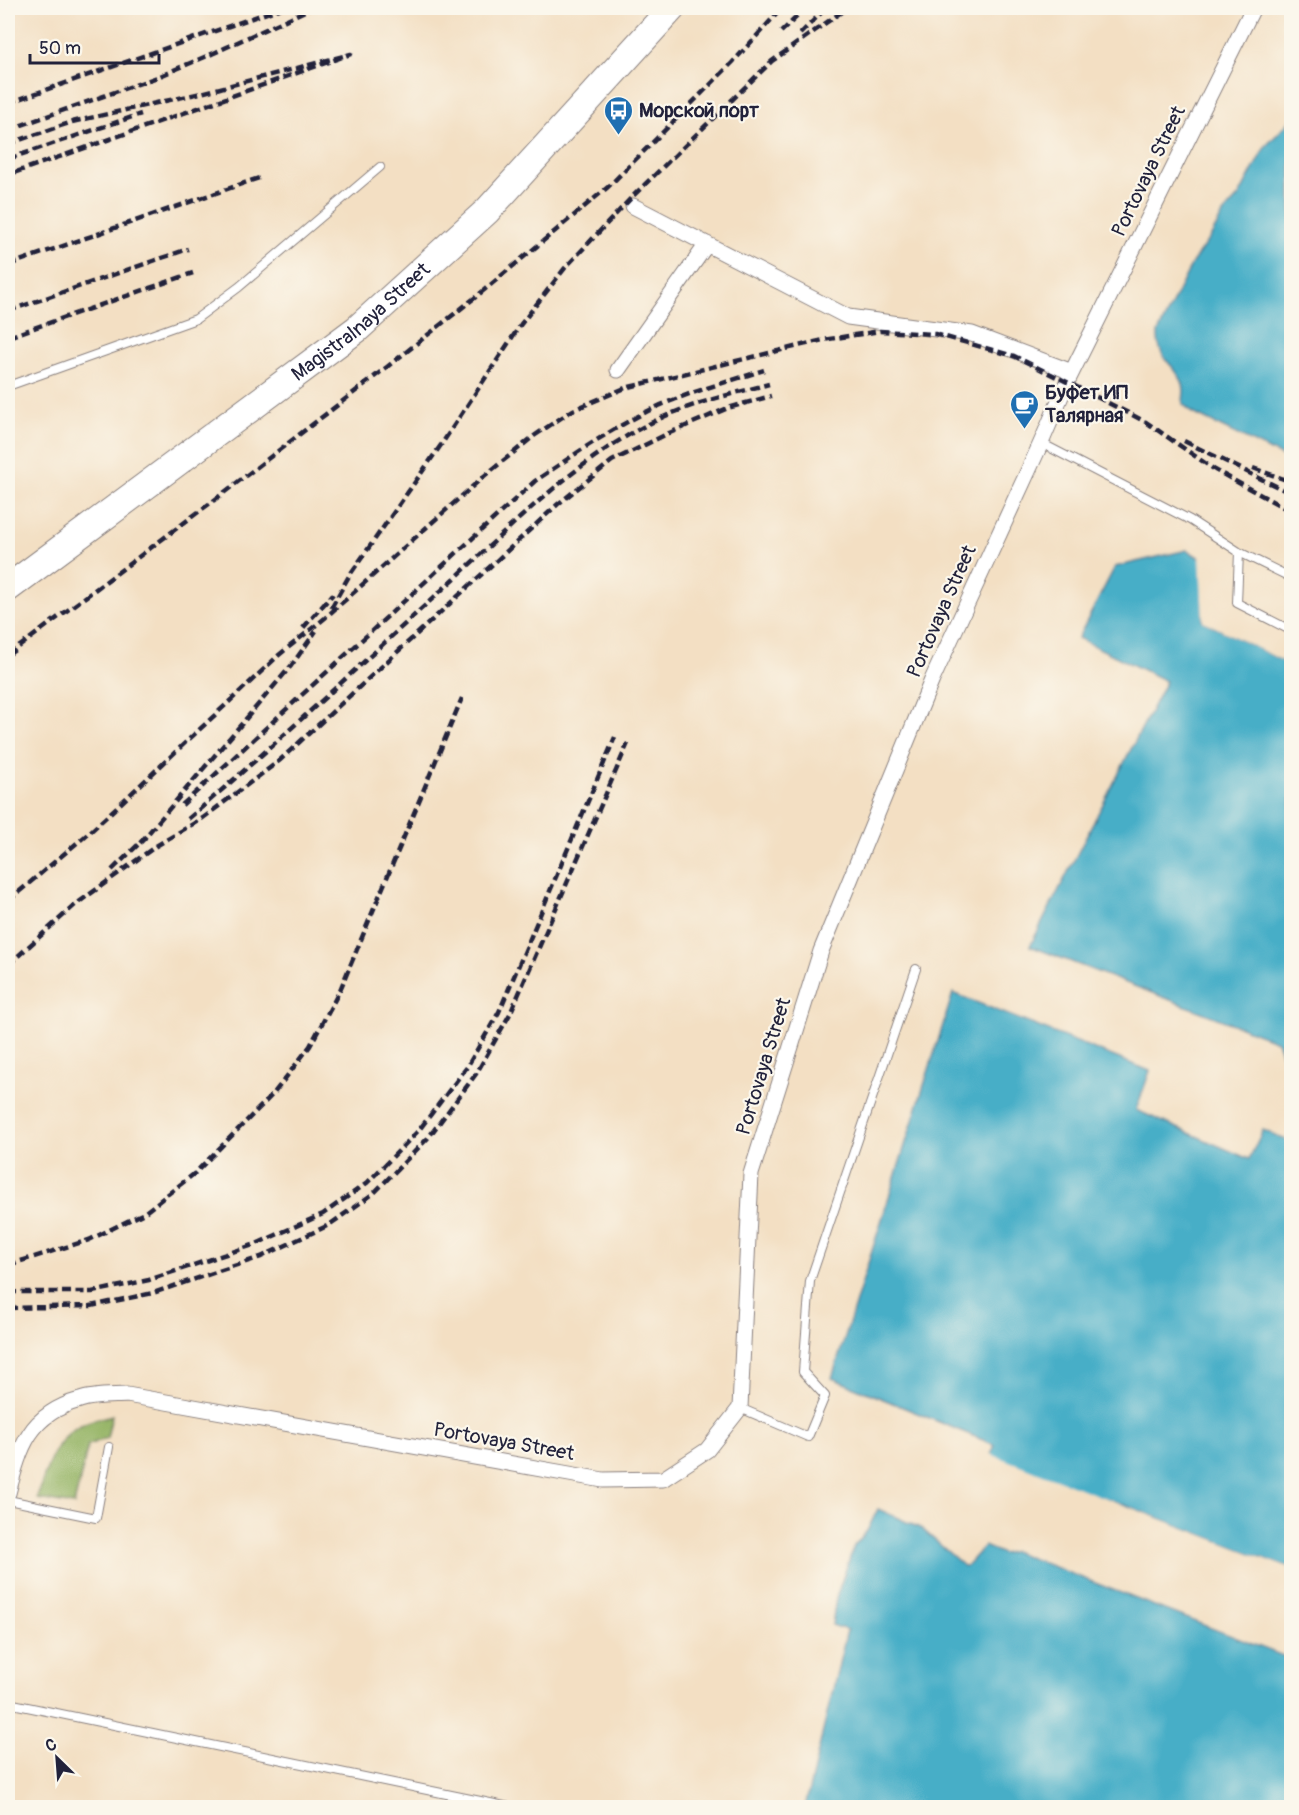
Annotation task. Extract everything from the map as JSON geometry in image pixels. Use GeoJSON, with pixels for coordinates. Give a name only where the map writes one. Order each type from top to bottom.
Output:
{"type":"FeatureCollection","features":[{"type":"Feature","properties":{"kind":"highway","name":"Magistralnaya Street"},"geometry":{"type":"LineString","coordinates":[[8,588],[357,329],[487,211],[672,8]]}},
{"type":"Feature","properties":{"kind":"street","name":"Portovaya Street"},"geometry":{"type":"LineString","coordinates":[[8,1494],[16,1463],[30,1431],[51,1411],[81,1399],[126,1395],[603,1480],[663,1479],[707,1450],[740,1408],[751,1173],[821,951],[932,680],[1072,372],[1253,8]]}},
{"type":"Feature","properties":{"kind":"street"},"geometry":{"type":"LineString","coordinates":[[633,206],[848,317],[972,334],[1072,372]]}},
{"type":"Feature","properties":{"kind":"street"},"geometry":{"type":"LineString","coordinates":[[618,370],[707,244]]}},
{"type":"Feature","properties":{"kind":"lane"},"geometry":{"type":"LineString","coordinates":[[8,386],[196,318],[239,287],[380,167]]}},
{"type":"Feature","properties":{"kind":"lane"},"geometry":{"type":"LineString","coordinates":[[1041,443],[1190,520],[1239,552],[1292,578]]}},
{"type":"Feature","properties":{"kind":"lane"},"geometry":{"type":"LineString","coordinates":[[1239,552],[1237,603],[1292,631]]}},
{"type":"Feature","properties":{"kind":"lane"},"geometry":{"type":"LineString","coordinates":[[740,1408],[808,1437],[825,1396],[803,1372],[810,1281],[916,969]]}},
{"type":"Feature","properties":{"kind":"lane"},"geometry":{"type":"LineString","coordinates":[[8,1500],[96,1518],[109,1447]]}},
{"type":"Feature","properties":{"kind":"lane"},"geometry":{"type":"LineString","coordinates":[[8,1703],[514,1808]]}},
{"type":"Feature","properties":{"kind":"green space"},"geometry":{"type":"Polygon","coordinates":[[[112,1415],[107,1438],[88,1445],[74,1505],[37,1499],[53,1455],[66,1436],[85,1423],[112,1415]]]}},
{"type":"Feature","properties":{"kind":"water"},"geometry":{"type":"Polygon","coordinates":[[[1291,120],[1291,461],[1193,413],[1183,404],[1183,384],[1160,350],[1158,333],[1192,263],[1223,214],[1239,196],[1265,147],[1291,120]]]}},
{"type":"Feature","properties":{"kind":"water"},"geometry":{"type":"Polygon","coordinates":[[[1187,550],[1203,560],[1203,621],[1291,665],[1291,1068],[1286,1066],[1277,1041],[1030,946],[1166,681],[1078,638],[1115,567],[1187,550]]]}},
{"type":"Feature","properties":{"kind":"water"},"geometry":{"type":"Polygon","coordinates":[[[953,993],[1150,1071],[1136,1110],[1249,1159],[1263,1130],[1291,1142],[1291,1569],[1122,1504],[988,1461],[995,1445],[832,1378],[953,993]]]}},
{"type":"Feature","properties":{"kind":"water"},"geometry":{"type":"Polygon","coordinates":[[[878,1509],[922,1529],[965,1567],[984,1546],[1003,1554],[1013,1551],[1291,1659],[1291,1807],[805,1807],[847,1630],[832,1625],[836,1598],[854,1546],[867,1531],[878,1509]]]}},
{"type":"Feature","properties":{"kind":"pier"},"geometry":{"type":"Polygon","coordinates":[[[1200,555],[1206,559],[1211,589],[1206,619],[1292,662],[1291,665],[1203,621],[1200,555]]]}},
{"type":"Feature","properties":{"kind":"pier"},"geometry":{"type":"Polygon","coordinates":[[[988,1453],[1291,1569],[1292,1572],[1121,1508],[1098,1515],[986,1463],[988,1453]]]}},
{"type":"Feature","properties":{"kind":"railway"},"geometry":{"type":"LineString","coordinates":[[8,103],[281,8]]}},
{"type":"Feature","properties":{"kind":"railway"},"geometry":{"type":"LineString","coordinates":[[8,130],[160,76],[311,8]]}},
{"type":"Feature","properties":{"kind":"railway"},"geometry":{"type":"LineString","coordinates":[[8,655],[387,367],[608,187],[732,63],[782,8]]}},
{"type":"Feature","properties":{"kind":"railway"},"geometry":{"type":"LineString","coordinates":[[781,32],[806,8]]}},
{"type":"Feature","properties":{"kind":"railway"},"geometry":{"type":"LineString","coordinates":[[800,34],[826,8]]}},
{"type":"Feature","properties":{"kind":"railway"},"geometry":{"type":"LineString","coordinates":[[331,608],[349,576],[441,445],[521,324],[565,268],[633,196],[772,61],[847,8]]}},
{"type":"Feature","properties":{"kind":"railway"},"geometry":{"type":"LineString","coordinates":[[8,144],[72,122],[201,93],[351,54],[8,175]]}},
{"type":"Feature","properties":{"kind":"railway"},"geometry":{"type":"LineString","coordinates":[[8,159],[141,114]]}},
{"type":"Feature","properties":{"kind":"railway"},"geometry":{"type":"LineString","coordinates":[[8,265],[259,178]]}},
{"type":"Feature","properties":{"kind":"railway"},"geometry":{"type":"LineString","coordinates":[[8,311],[188,249]]}},
{"type":"Feature","properties":{"kind":"railway"},"geometry":{"type":"LineString","coordinates":[[8,337],[193,273]]}},
{"type":"Feature","properties":{"kind":"railway"},"geometry":{"type":"LineString","coordinates":[[8,901],[90,832],[279,655],[325,618],[483,477],[534,436],[573,410],[625,388],[823,340],[880,331],[935,334],[1014,356],[1067,382],[1146,422],[1215,470],[1292,512]]}},
{"type":"Feature","properties":{"kind":"railway"},"geometry":{"type":"LineString","coordinates":[[182,805],[535,481],[604,435],[648,411],[764,370]]}},
{"type":"Feature","properties":{"kind":"railway"},"geometry":{"type":"LineString","coordinates":[[188,819],[289,730],[525,513],[575,471],[628,435],[670,414],[712,399],[769,384]]}},
{"type":"Feature","properties":{"kind":"railway"},"geometry":{"type":"LineString","coordinates":[[8,965],[75,905],[156,846],[203,818],[279,761],[558,504],[612,461],[728,408],[771,396]]}},
{"type":"Feature","properties":{"kind":"railway"},"geometry":{"type":"LineString","coordinates":[[1184,441],[1292,494]]}},
{"type":"Feature","properties":{"kind":"railway"},"geometry":{"type":"LineString","coordinates":[[1253,468],[1292,482]]}},
{"type":"Feature","properties":{"kind":"railway"},"geometry":{"type":"LineString","coordinates":[[303,628],[333,594]]}},
{"type":"Feature","properties":{"kind":"railway"},"geometry":{"type":"LineString","coordinates":[[140,843],[291,666],[316,631]]}},
{"type":"Feature","properties":{"kind":"railway"},"geometry":{"type":"LineString","coordinates":[[8,1265],[89,1240],[144,1213],[195,1173],[274,1093],[310,1046],[340,990],[462,698]]}},
{"type":"Feature","properties":{"kind":"railway"},"geometry":{"type":"LineString","coordinates":[[8,1292],[92,1292],[149,1280],[256,1244],[323,1214],[367,1183],[419,1130],[467,1067],[499,1012],[615,737]]}},
{"type":"Feature","properties":{"kind":"railway"},"geometry":{"type":"LineString","coordinates":[[8,1308],[91,1306],[153,1293],[261,1257],[329,1225],[374,1193],[428,1138],[476,1074],[510,1014],[628,743]]}},
{"type":"Feature","properties":{"kind":"railway"},"geometry":{"type":"LineString","coordinates":[[112,870],[146,837]]}},
{"type":"Feature","properties":{"kind":"place","name":"Морской порт"},"geometry":{"type":"Point","coordinates":[618,136]}},
{"type":"Feature","properties":{"kind":"place","name":"Буфет ИП Талярная"},"geometry":{"type":"Point","coordinates":[1024,430]}}]}
